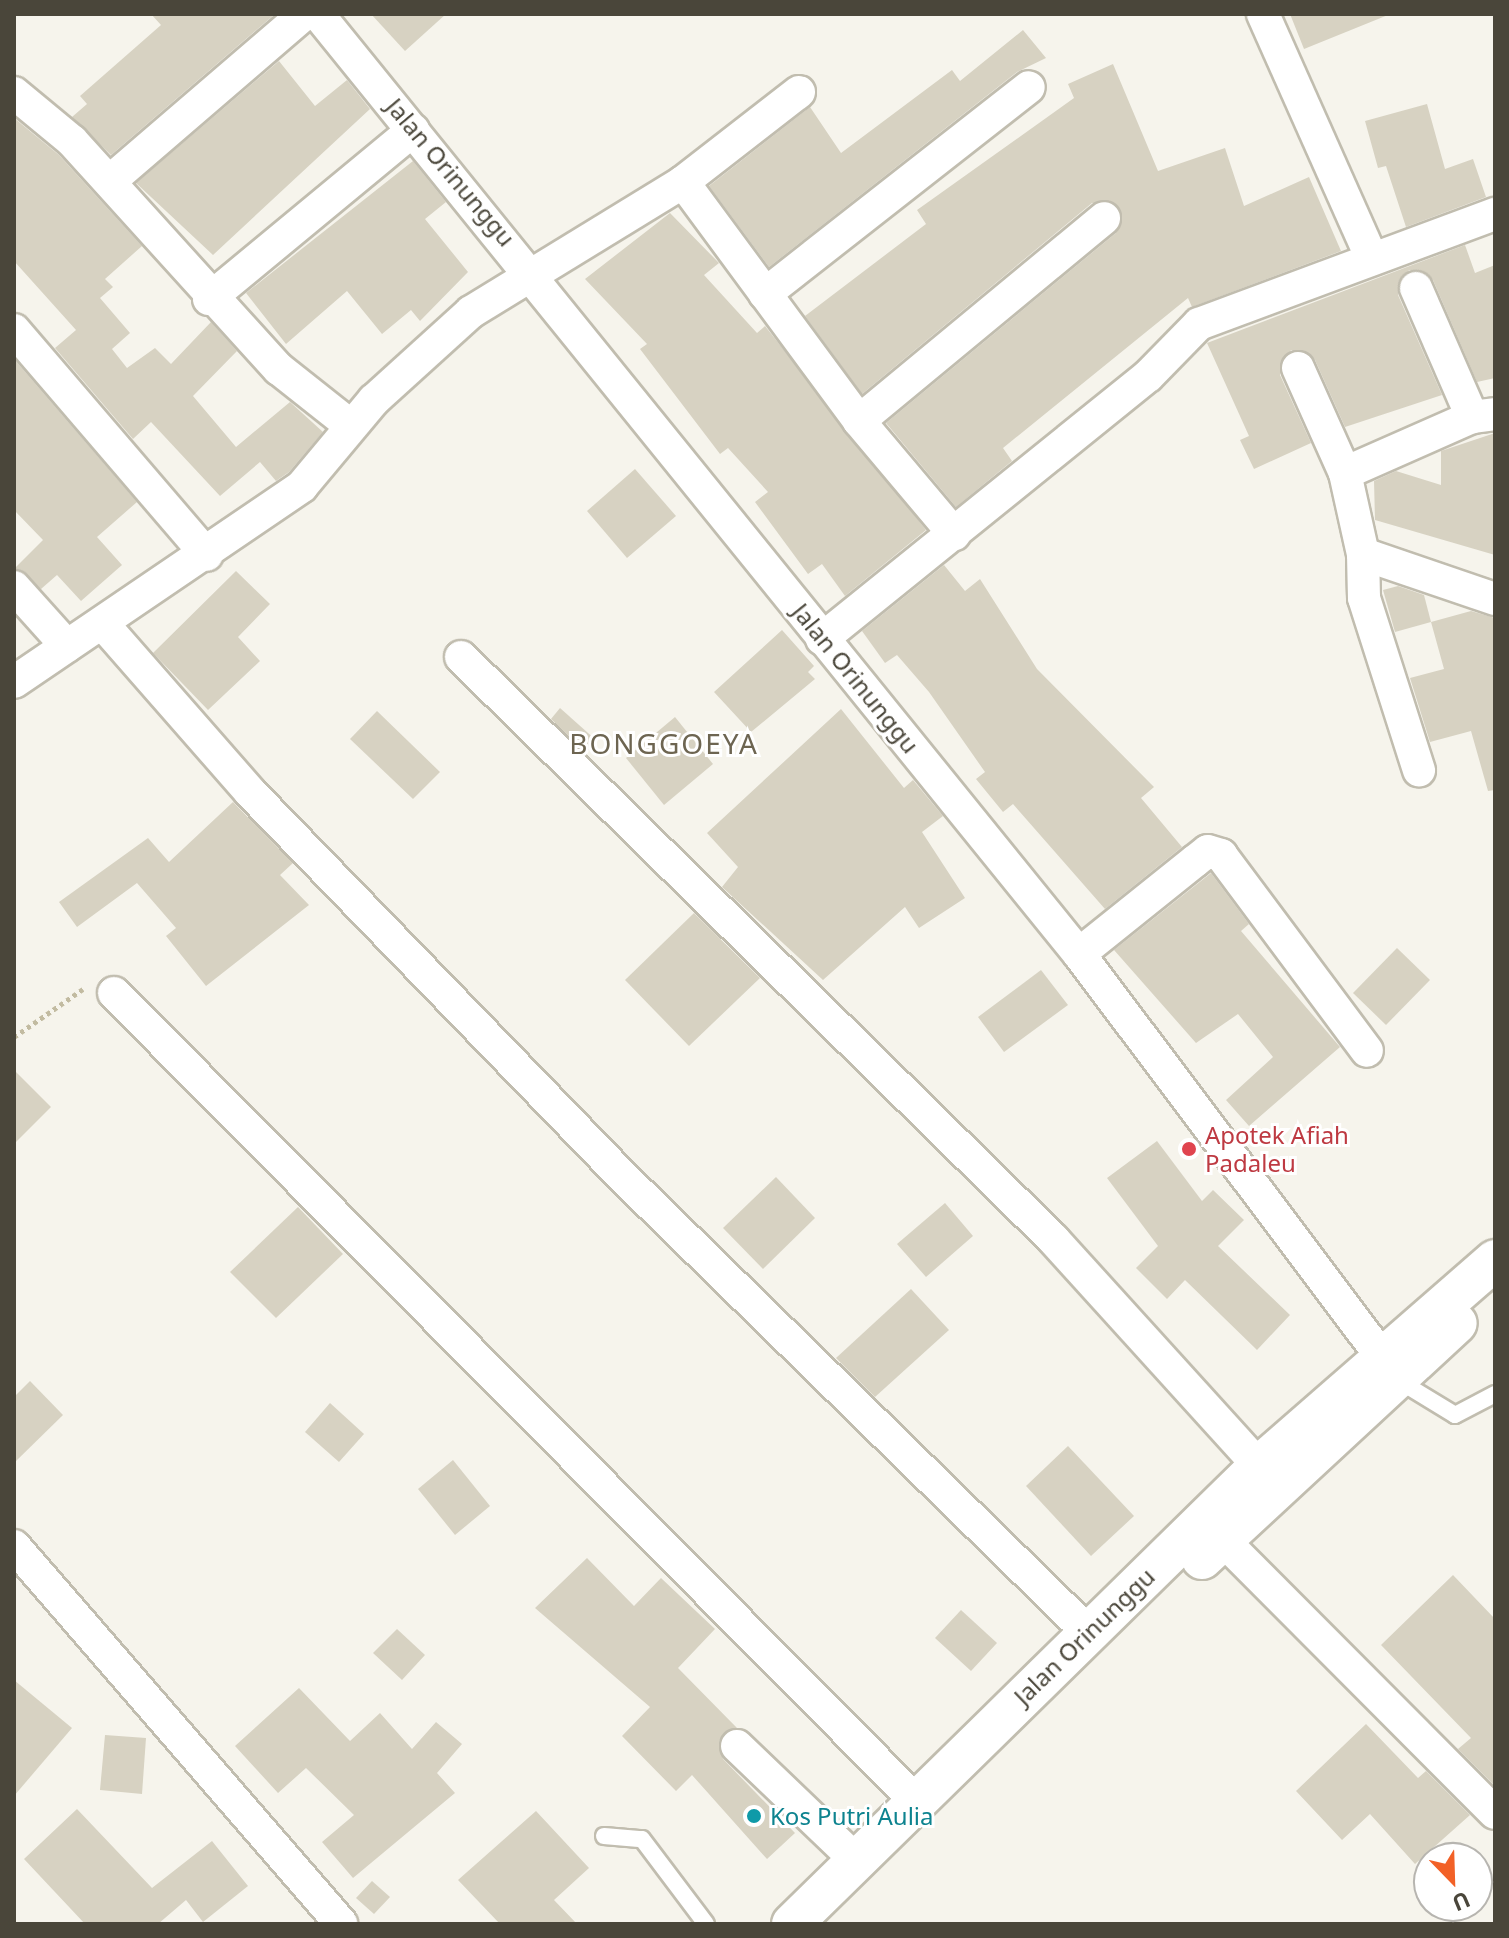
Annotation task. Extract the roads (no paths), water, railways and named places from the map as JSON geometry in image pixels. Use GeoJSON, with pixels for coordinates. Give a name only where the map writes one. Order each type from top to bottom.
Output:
{"type":"FeatureCollection","features":[{"type":"Feature","properties":{"kind":"street"},"geometry":{"type":"LineString","coordinates":[[110,181],[304,14]]}},
{"type":"Feature","properties":{"kind":"street","name":"Jalan Orinunggu"},"geometry":{"type":"LineString","coordinates":[[318,14],[536,274],[822,639],[1079,954],[1391,1369]]}},
{"type":"Feature","properties":{"kind":"street"},"geometry":{"type":"LineString","coordinates":[[1263,14],[1372,259]]}},
{"type":"Feature","properties":{"kind":"street"},"geometry":{"type":"LineString","coordinates":[[765,294],[1029,87]]}},
{"type":"Feature","properties":{"kind":"street"},"geometry":{"type":"LineString","coordinates":[[14,682],[207,555],[302,486],[351,426],[425,349],[536,274],[683,182],[799,92]]}},
{"type":"Feature","properties":{"kind":"street"},"geometry":{"type":"LineString","coordinates":[[14,93],[110,181],[209,299],[319,407],[351,426]]}},
{"type":"Feature","properties":{"kind":"street"},"geometry":{"type":"LineString","coordinates":[[209,299],[413,130]]}},
{"type":"Feature","properties":{"kind":"street"},"geometry":{"type":"LineString","coordinates":[[683,182],[859,421],[954,534]]}},
{"type":"Feature","properties":{"kind":"street"},"geometry":{"type":"LineString","coordinates":[[822,639],[1148,376],[1199,324],[1495,214]]}},
{"type":"Feature","properties":{"kind":"street"},"geometry":{"type":"LineString","coordinates":[[859,421],[1104,218]]}},
{"type":"Feature","properties":{"kind":"street"},"geometry":{"type":"LineString","coordinates":[[1345,473],[1484,415],[1416,288]]}},
{"type":"Feature","properties":{"kind":"street"},"geometry":{"type":"LineString","coordinates":[[14,330],[207,555]]}},
{"type":"Feature","properties":{"kind":"street"},"geometry":{"type":"LineString","coordinates":[[1298,368],[1345,473],[1363,554],[1364,598],[1419,770]]}},
{"type":"Feature","properties":{"kind":"street"},"geometry":{"type":"LineString","coordinates":[[1363,554],[1495,599]]}},
{"type":"Feature","properties":{"kind":"street"},"geometry":{"type":"LineString","coordinates":[[14,587],[67,646]]}},
{"type":"Feature","properties":{"kind":"street"},"geometry":{"type":"LineString","coordinates":[[103,624],[250,792],[623,1177],[1088,1632]]}},
{"type":"Feature","properties":{"kind":"street"},"geometry":{"type":"LineString","coordinates":[[461,657],[1054,1240],[1259,1466]]}},
{"type":"Feature","properties":{"kind":"street"},"geometry":{"type":"LineString","coordinates":[[1079,954],[1208,851],[1221,855],[1367,1051]]}},
{"type":"Feature","properties":{"kind":"street"},"geometry":{"type":"LineString","coordinates":[[114,993],[914,1799]]}},
{"type":"Feature","properties":{"kind":"street","name":"Jalan Orinunggu"},"geometry":{"type":"LineString","coordinates":[[792,1924],[820,1909],[1214,1529],[1391,1369],[1495,1260]]}},
{"type":"Feature","properties":{"kind":"street","name":"Jalan Orinunggu"},"geometry":{"type":"LineString","coordinates":[[820,1909],[855,1859],[914,1799],[1088,1632],[1214,1529],[1259,1466],[1495,1294]]}},
{"type":"Feature","properties":{"kind":"street"},"geometry":{"type":"LineString","coordinates":[[1214,1529],[1495,1813]]}},
{"type":"Feature","properties":{"kind":"street"},"geometry":{"type":"LineString","coordinates":[[14,1546],[341,1924]]}},
{"type":"Feature","properties":{"kind":"street"},"geometry":{"type":"LineString","coordinates":[[737,1746],[855,1859]]}},
{"type":"Feature","properties":{"kind":"lane"},"geometry":{"type":"LineString","coordinates":[[1391,1369],[1455,1415],[1495,1394]]}},
{"type":"Feature","properties":{"kind":"lane"},"geometry":{"type":"LineString","coordinates":[[604,1836],[642,1839],[706,1924]]}},
{"type":"Feature","properties":{"kind":"place","name":"Apotek Afiah Padaleu"},"geometry":{"type":"Point","coordinates":[1189,1149]}},
{"type":"Feature","properties":{"kind":"place","name":"Kos Putri Aulia"},"geometry":{"type":"Point","coordinates":[754,1816]}},
{"type":"Feature","properties":{"kind":"district","name":"BONGGOEYA"},"geometry":{"type":"Point","coordinates":[664,743]}}]}
